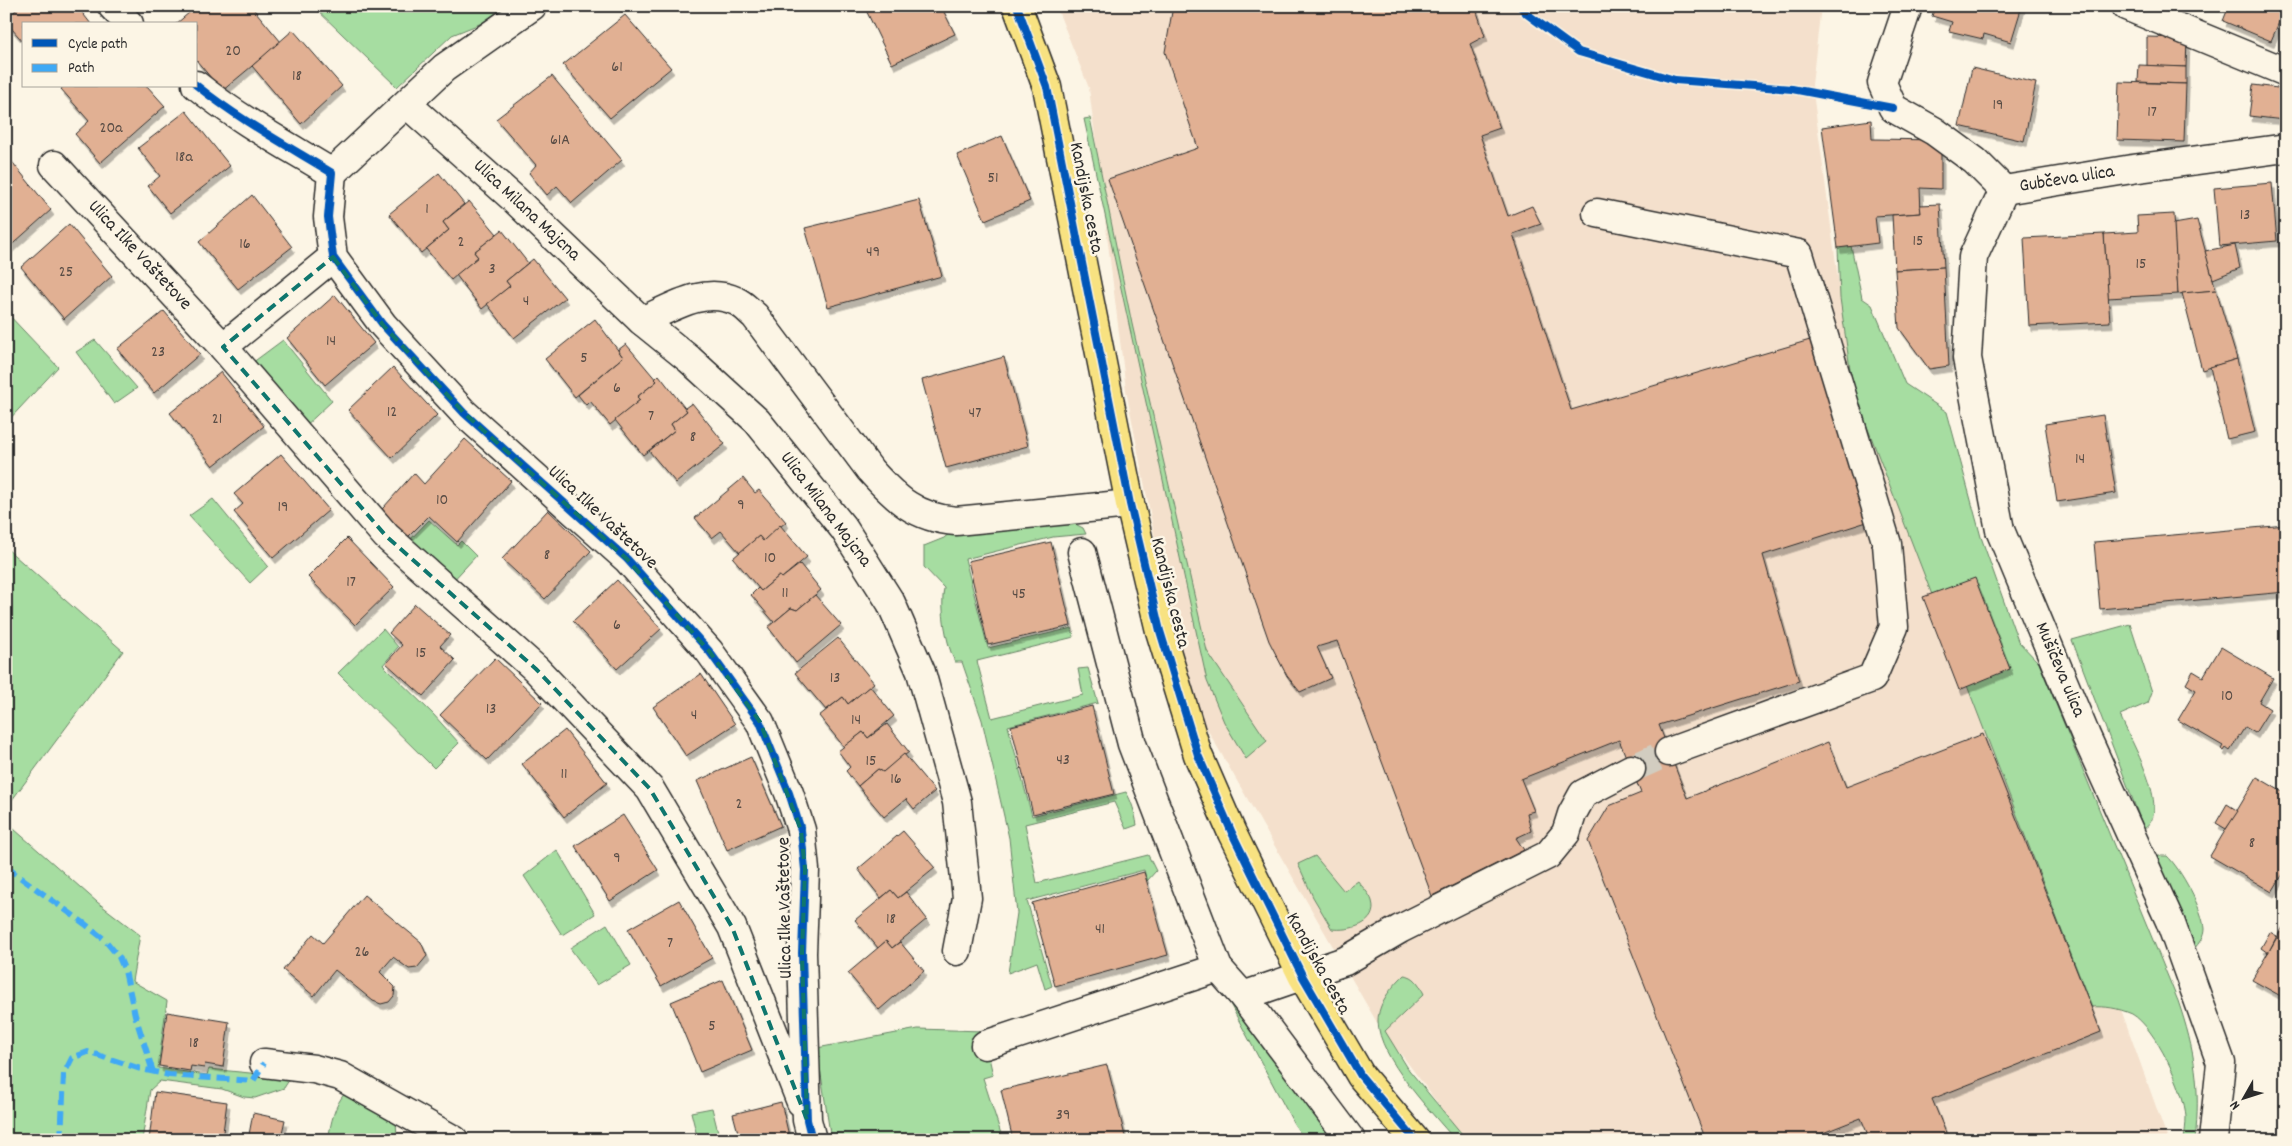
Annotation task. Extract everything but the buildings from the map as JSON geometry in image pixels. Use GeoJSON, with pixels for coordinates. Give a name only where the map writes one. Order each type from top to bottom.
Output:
{"type":"FeatureCollection","features":[{"type":"Feature","properties":{"kind":"main road","name":"Kandijska cesta"},"geometry":{"type":"LineString","coordinates":[[1017,6],[1047,87],[1130,504],[1160,631],[1198,755],[1232,833],[1303,976],[1361,1076],[1414,1140]]}},
{"type":"Feature","properties":{"kind":"street"},"geometry":{"type":"LineString","coordinates":[[112,6],[127,22]]}},
{"type":"Feature","properties":{"kind":"street"},"geometry":{"type":"LineString","coordinates":[[223,347],[332,258],[328,217],[332,173],[408,105],[444,68],[532,6]]}},
{"type":"Feature","properties":{"kind":"street","name":"Gubčeva ulica"},"geometry":{"type":"LineString","coordinates":[[1908,6],[1882,83],[1893,108],[1934,131],[1975,161],[2004,190],[2132,169],[2286,148]]}},
{"type":"Feature","properties":{"kind":"street"},"geometry":{"type":"LineString","coordinates":[[2126,6],[2286,72]]}},
{"type":"Feature","properties":{"kind":"street"},"geometry":{"type":"LineString","coordinates":[[198,87],[271,137],[332,173]]}},
{"type":"Feature","properties":{"kind":"street","name":"Ulica Milana Majcna"},"geometry":{"type":"LineString","coordinates":[[408,105],[514,198],[642,321],[689,359],[757,421],[844,529],[891,603],[921,672],[957,802],[967,898],[958,951]]}},
{"type":"Feature","properties":{"kind":"street","name":"Ulica Ilke Vaštetove"},"geometry":{"type":"LineString","coordinates":[[54,165],[223,347],[386,536],[536,669],[650,789],[732,927],[810,1130]]}},
{"type":"Feature","properties":{"kind":"street","name":"Mušičeva ulica"},"geometry":{"type":"LineString","coordinates":[[2004,190],[1973,257],[1967,358],[2000,530],[2086,736],[2170,921],[2221,1063],[2213,1140]]}},
{"type":"Feature","properties":{"kind":"street"},"geometry":{"type":"LineString","coordinates":[[1596,212],[1799,254],[1887,544],[1894,627],[1872,678],[1669,752]]}},
{"type":"Feature","properties":{"kind":"street","name":"Ulica Ilke Vaštetove"},"geometry":{"type":"LineString","coordinates":[[332,258],[382,325],[464,413],[627,559],[709,651],[760,722],[789,793],[801,830],[805,870],[802,953],[810,1130]]}},
{"type":"Feature","properties":{"kind":"street"},"geometry":{"type":"LineString","coordinates":[[642,321],[697,298],[718,295],[737,301],[755,316],[882,484],[925,516],[956,521],[1130,504]]}},
{"type":"Feature","properties":{"kind":"street"},"geometry":{"type":"LineString","coordinates":[[1082,552],[1132,744],[1218,968],[1243,996],[1351,1140]]}},
{"type":"Feature","properties":{"kind":"street"},"geometry":{"type":"LineString","coordinates":[[1243,996],[1345,961],[1400,929],[1548,855],[1566,833],[1572,814],[1583,794],[1631,769]]}},
{"type":"Feature","properties":{"kind":"street"},"geometry":{"type":"LineString","coordinates":[[985,1045],[1218,968]]}},
{"type":"Feature","properties":{"kind":"street"},"geometry":{"type":"LineString","coordinates":[[264,1063],[314,1069],[340,1076],[454,1140]]}},
{"type":"Feature","properties":{"kind":"highlighted area"},"geometry":{"type":"Polygon","coordinates":[[[333,257],[383,325],[464,413],[627,559],[709,651],[760,722],[801,830],[805,870],[802,953],[807,1120],[732,927],[650,789],[536,669],[386,536],[223,347],[333,257]]]}},
{"type":"Feature","properties":{"kind":"shaded area"},"geometry":{"type":"Polygon","coordinates":[[[1056,6],[1821,6],[1812,85],[1853,390],[2073,876],[2168,1140],[1465,1140],[1383,1033],[1185,691],[1126,390],[1089,88],[1056,6]]]}},
{"type":"Feature","properties":{"kind":"green space"},"geometry":{"type":"Polygon","coordinates":[[[313,6],[503,6],[487,21],[452,35],[397,87],[313,6]]]}},
{"type":"Feature","properties":{"kind":"green space"},"geometry":{"type":"Polygon","coordinates":[[[1090,118],[1132,324],[1207,651],[1267,741],[1246,759],[1224,722],[1207,681],[1084,119],[1090,118]]]}},
{"type":"Feature","properties":{"kind":"green space"},"geometry":{"type":"Polygon","coordinates":[[[1851,246],[1862,298],[1872,305],[1905,384],[1947,412],[1981,537],[2018,641],[2039,663],[2178,1001],[2189,1036],[2195,1070],[2197,1121],[2195,1140],[2184,1140],[2186,1117],[2175,1076],[2150,1032],[2132,1014],[2112,1008],[2091,1007],[1853,390],[1840,298],[1838,248],[1851,246]]]}},
{"type":"Feature","properties":{"kind":"green space"},"geometry":{"type":"Polygon","coordinates":[[[6,312],[58,367],[6,423],[6,312]]]}},
{"type":"Feature","properties":{"kind":"green space"},"geometry":{"type":"Polygon","coordinates":[[[95,340],[137,388],[114,404],[76,352],[95,340]]]}},
{"type":"Feature","properties":{"kind":"green space"},"geometry":{"type":"Polygon","coordinates":[[[283,340],[332,401],[301,430],[252,363],[283,340]]]}},
{"type":"Feature","properties":{"kind":"green space"},"geometry":{"type":"Polygon","coordinates":[[[213,499],[268,566],[250,583],[189,516],[213,499]]]}},
{"type":"Feature","properties":{"kind":"green space"},"geometry":{"type":"Polygon","coordinates":[[[429,520],[457,545],[461,541],[476,556],[450,584],[406,544],[429,520]]]}},
{"type":"Feature","properties":{"kind":"green space"},"geometry":{"type":"Polygon","coordinates":[[[1075,524],[1083,528],[1086,534],[1053,537],[965,559],[988,648],[1072,628],[1074,637],[977,661],[992,718],[1083,695],[1078,669],[1088,668],[1098,703],[1008,726],[1032,816],[1126,792],[1132,804],[1137,825],[1126,829],[1114,802],[1025,824],[1037,883],[1148,855],[1156,871],[1147,881],[1144,870],[1027,901],[1052,986],[1045,989],[1037,962],[1008,973],[1017,913],[1009,838],[982,720],[962,662],[955,662],[949,646],[943,615],[944,588],[924,567],[924,546],[944,538],[957,527],[1075,524]]]}},
{"type":"Feature","properties":{"kind":"green space"},"geometry":{"type":"Polygon","coordinates":[[[6,548],[123,651],[6,808],[6,548]]]}},
{"type":"Feature","properties":{"kind":"green space"},"geometry":{"type":"Polygon","coordinates":[[[2130,624],[2152,692],[2148,703],[2120,715],[2140,757],[2152,791],[2154,807],[2152,820],[2144,829],[2072,640],[2130,624]]]}},
{"type":"Feature","properties":{"kind":"green space"},"geometry":{"type":"Polygon","coordinates":[[[383,629],[398,647],[383,665],[433,714],[459,743],[434,768],[338,673],[383,629]]]}},
{"type":"Feature","properties":{"kind":"green space"},"geometry":{"type":"Polygon","coordinates":[[[6,822],[97,902],[140,935],[132,981],[167,1001],[158,1068],[207,1075],[209,1069],[291,1077],[284,1088],[255,1098],[244,1097],[222,1089],[160,1081],[150,1090],[142,1140],[6,1140],[6,822]]]}},
{"type":"Feature","properties":{"kind":"green space"},"geometry":{"type":"Polygon","coordinates":[[[557,850],[595,914],[562,935],[524,876],[557,850]]]}},
{"type":"Feature","properties":{"kind":"green space"},"geometry":{"type":"Polygon","coordinates":[[[1315,856],[1344,891],[1358,881],[1366,891],[1371,898],[1373,909],[1367,921],[1361,925],[1346,929],[1332,929],[1313,897],[1298,864],[1315,856]]]}},
{"type":"Feature","properties":{"kind":"green space"},"geometry":{"type":"Polygon","coordinates":[[[2156,856],[2167,856],[2173,862],[2196,901],[2203,921],[2204,932],[2194,949],[2156,856]]]}},
{"type":"Feature","properties":{"kind":"green space"},"geometry":{"type":"Polygon","coordinates":[[[607,924],[631,965],[597,985],[570,948],[607,924]]]}},
{"type":"Feature","properties":{"kind":"green space"},"geometry":{"type":"Polygon","coordinates":[[[1404,975],[1414,979],[1424,994],[1385,1031],[1409,1070],[1467,1140],[1455,1140],[1421,1100],[1396,1068],[1380,1036],[1378,1021],[1380,1008],[1390,991],[1404,975]]]}},
{"type":"Feature","properties":{"kind":"green space"},"geometry":{"type":"Polygon","coordinates":[[[1229,1002],[1251,1025],[1338,1140],[1305,1140],[1294,1124],[1229,1002]]]}},
{"type":"Feature","properties":{"kind":"green space"},"geometry":{"type":"Polygon","coordinates":[[[918,1029],[983,1031],[993,1075],[983,1078],[1003,1140],[831,1140],[817,1048],[918,1029]]]}},
{"type":"Feature","properties":{"kind":"green space"},"geometry":{"type":"Polygon","coordinates":[[[346,1092],[396,1118],[397,1140],[328,1140],[336,1108],[346,1092]]]}},
{"type":"Feature","properties":{"kind":"green space"},"geometry":{"type":"Polygon","coordinates":[[[712,1108],[720,1140],[698,1140],[691,1112],[712,1108]]]}},
{"type":"Feature","properties":{"kind":"tunnel"},"geometry":{"type":"LineString","coordinates":[[1631,769],[1669,752]]}},
{"type":"Feature","properties":{"kind":"marked path"},"geometry":{"type":"LineString","coordinates":[[6,867],[104,939],[119,957],[125,971],[135,1015],[153,1072]]}},
{"type":"Feature","properties":{"kind":"marked path"},"geometry":{"type":"LineString","coordinates":[[61,1140],[64,1074],[72,1058],[88,1052],[141,1069],[169,1075],[253,1081],[264,1063]]}},
{"type":"Feature","properties":{"kind":"cycle path"},"geometry":{"type":"LineString","coordinates":[[1017,6],[1047,87],[1130,504],[1160,631],[1198,755],[1232,833],[1303,977],[1361,1076],[1415,1140]]}},
{"type":"Feature","properties":{"kind":"cycle path"},"geometry":{"type":"LineString","coordinates":[[1520,6],[1527,14],[1579,52],[1675,80],[1792,89],[1893,108]]}},
{"type":"Feature","properties":{"kind":"cycle path"},"geometry":{"type":"LineString","coordinates":[[198,86],[245,120],[332,173],[328,217],[333,257],[383,325],[464,413],[627,559],[709,651],[760,722],[789,793],[801,830],[805,870],[802,953],[807,1120],[812,1140]]}}]}
